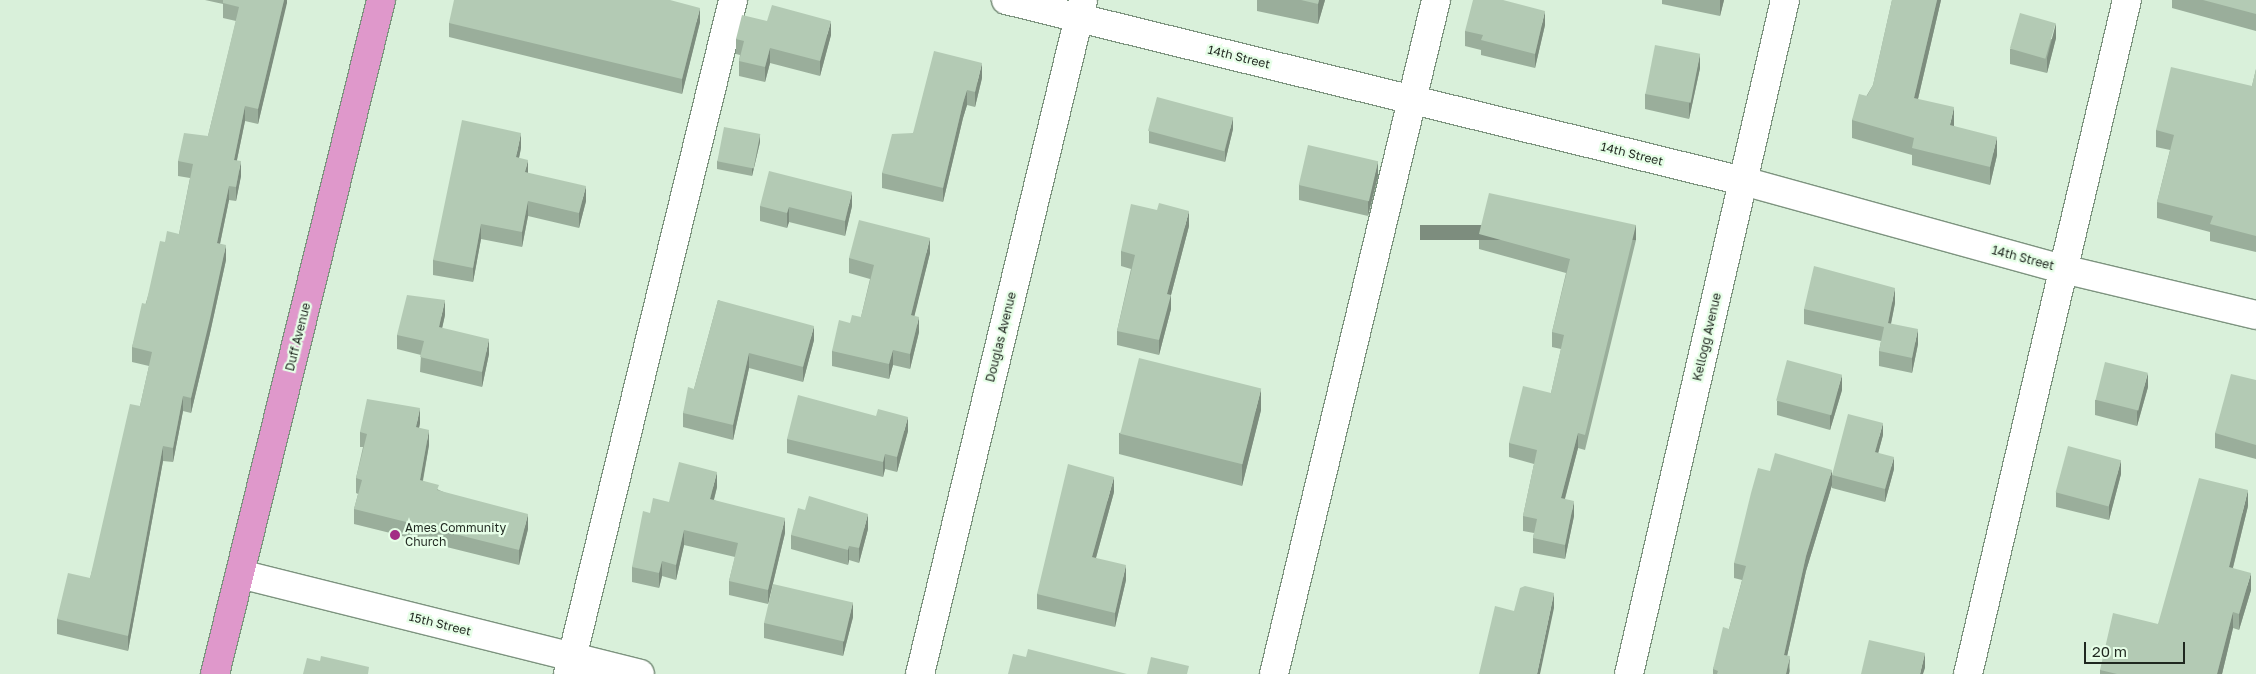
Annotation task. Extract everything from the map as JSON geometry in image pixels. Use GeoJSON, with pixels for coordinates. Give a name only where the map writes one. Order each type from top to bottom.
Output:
{"type":"FeatureCollection","features":[{"type":"Feature","properties":{"kind":"main road","name":"Duff Avenue"},"geometry":{"type":"LineString","coordinates":[[215,674],[381,0]]}},
{"type":"Feature","properties":{"kind":"street"},"geometry":{"type":"LineString","coordinates":[[570,666],[733,0]]}},
{"type":"Feature","properties":{"kind":"street","name":"14th Street"},"geometry":{"type":"LineString","coordinates":[[1006,0],[1081,9],[1411,100],[1743,181],[2064,269],[2256,315]]}},
{"type":"Feature","properties":{"kind":"street"},"geometry":{"type":"LineString","coordinates":[[1274,674],[1436,0]]}},
{"type":"Feature","properties":{"kind":"street","name":"Kellogg Avenue"},"geometry":{"type":"LineString","coordinates":[[1629,674],[1785,0]]}},
{"type":"Feature","properties":{"kind":"street"},"geometry":{"type":"LineString","coordinates":[[1968,674],[2127,0]]}},
{"type":"Feature","properties":{"kind":"street","name":"Douglas Avenue"},"geometry":{"type":"LineString","coordinates":[[920,674],[1081,9]]}},
{"type":"Feature","properties":{"kind":"street","name":"15th Street"},"geometry":{"type":"LineString","coordinates":[[240,574],[570,666],[640,674]]}},
{"type":"Feature","properties":{"kind":"building"},"geometry":{"type":"Polygon","coordinates":[[[223,0],[284,0],[258,109],[245,106],[234,160],[241,161],[236,187],[229,186],[217,243],[226,245],[210,319],[191,398],[183,396],[173,448],[163,446],[128,636],[57,619],[68,573],[90,578],[130,404],[140,406],[152,352],[132,347],[142,303],[146,304],[160,241],[165,242],[167,231],[179,234],[193,164],[178,161],[184,133],[208,136],[239,7],[223,3],[223,0]]]}},
{"type":"Feature","properties":{"kind":"building"},"geometry":{"type":"Polygon","coordinates":[[[454,0],[670,0],[700,8],[682,79],[449,23],[454,0]]]}},
{"type":"Feature","properties":{"kind":"building"},"geometry":{"type":"Polygon","coordinates":[[[1301,0],[1319,0],[1318,4],[1301,0]]]}},
{"type":"Feature","properties":{"kind":"building"},"geometry":{"type":"Polygon","coordinates":[[[1473,0],[1503,0],[1545,11],[1535,54],[1481,40],[1483,35],[1465,31],[1473,0]]]}},
{"type":"Feature","properties":{"kind":"building"},"geometry":{"type":"Polygon","coordinates":[[[1892,0],[1937,0],[1914,98],[1954,107],[1950,125],[1997,137],[1990,167],[1912,148],[1914,138],[1852,120],[1859,94],[1867,96],[1873,85],[1892,0]]]}},
{"type":"Feature","properties":{"kind":"building"},"geometry":{"type":"Polygon","coordinates":[[[2203,0],[2256,0],[2256,14],[2203,0]]]}},
{"type":"Feature","properties":{"kind":"building"},"geometry":{"type":"Polygon","coordinates":[[[772,5],[831,21],[820,61],[770,48],[765,67],[739,61],[744,41],[736,39],[742,15],[767,21],[772,5]]]}},
{"type":"Feature","properties":{"kind":"building"},"geometry":{"type":"Polygon","coordinates":[[[2020,13],[2056,23],[2045,59],[2010,49],[2020,13]]]}},
{"type":"Feature","properties":{"kind":"building"},"geometry":{"type":"Polygon","coordinates":[[[1655,45],[1700,54],[1691,103],[1645,94],[1655,45]]]}},
{"type":"Feature","properties":{"kind":"building"},"geometry":{"type":"Polygon","coordinates":[[[934,51],[982,63],[975,92],[967,90],[943,188],[882,173],[892,134],[913,133],[934,51]]]}},
{"type":"Feature","properties":{"kind":"building"},"geometry":{"type":"Polygon","coordinates":[[[2171,67],[2252,86],[2256,69],[2256,236],[2210,224],[2213,216],[2157,202],[2174,135],[2156,130],[2171,67]]]}},
{"type":"Feature","properties":{"kind":"building"},"geometry":{"type":"Polygon","coordinates":[[[1157,97],[1233,117],[1224,151],[1148,131],[1157,97]]]}},
{"type":"Feature","properties":{"kind":"building"},"geometry":{"type":"Polygon","coordinates":[[[462,120],[521,133],[516,157],[528,160],[525,172],[586,186],[579,213],[528,201],[522,232],[481,224],[473,268],[433,260],[462,120]]]}},
{"type":"Feature","properties":{"kind":"building"},"geometry":{"type":"Polygon","coordinates":[[[724,127],[760,134],[754,168],[717,161],[724,127]]]}},
{"type":"Feature","properties":{"kind":"building"},"geometry":{"type":"Polygon","coordinates":[[[1308,145],[1378,161],[1369,201],[1299,185],[1308,145]]]}},
{"type":"Feature","properties":{"kind":"building"},"geometry":{"type":"Polygon","coordinates":[[[769,171],[852,192],[845,221],[789,207],[787,213],[760,206],[769,171]]]}},
{"type":"Feature","properties":{"kind":"building"},"geometry":{"type":"Polygon","coordinates":[[[1489,193],[1636,225],[1585,435],[1578,433],[1561,498],[1574,501],[1565,545],[1533,538],[1537,519],[1523,516],[1537,450],[1509,443],[1523,386],[1551,393],[1564,335],[1552,332],[1570,259],[1479,234],[1489,193]]]}},
{"type":"Feature","properties":{"kind":"building"},"geometry":{"type":"Polygon","coordinates":[[[1159,203],[1189,211],[1167,294],[1171,295],[1159,340],[1117,331],[1135,255],[1121,251],[1131,204],[1157,210],[1159,203]]]}},
{"type":"Feature","properties":{"kind":"building"},"geometry":{"type":"Polygon","coordinates":[[[859,220],[930,238],[911,315],[919,317],[910,354],[893,350],[889,364],[832,351],[839,320],[850,323],[852,315],[861,317],[874,265],[849,258],[859,220]]]}},
{"type":"Feature","properties":{"kind":"building"},"geometry":{"type":"Polygon","coordinates":[[[1814,266],[1895,288],[1888,323],[1918,329],[1912,358],[1879,351],[1884,327],[1804,309],[1814,266]]]}},
{"type":"Feature","properties":{"kind":"building"},"geometry":{"type":"Polygon","coordinates":[[[407,295],[445,300],[439,327],[489,339],[482,372],[420,357],[424,341],[397,335],[407,295]]]}},
{"type":"Feature","properties":{"kind":"building"},"geometry":{"type":"Polygon","coordinates":[[[718,300],[814,326],[803,367],[749,353],[733,425],[683,413],[688,387],[694,389],[718,300]]]}},
{"type":"Feature","properties":{"kind":"building"},"geometry":{"type":"Polygon","coordinates":[[[1139,358],[1261,388],[1242,464],[1120,434],[1139,358]]]}},
{"type":"Feature","properties":{"kind":"building"},"geometry":{"type":"Polygon","coordinates":[[[1787,360],[1842,375],[1831,415],[1776,401],[1787,360]]]}},
{"type":"Feature","properties":{"kind":"building"},"geometry":{"type":"Polygon","coordinates":[[[2105,362],[2148,373],[2138,410],[2096,400],[2105,362]]]}},
{"type":"Feature","properties":{"kind":"building"},"geometry":{"type":"Polygon","coordinates":[[[2231,374],[2256,380],[2256,445],[2215,433],[2231,374]]]}},
{"type":"Feature","properties":{"kind":"building"},"geometry":{"type":"Polygon","coordinates":[[[798,395],[876,416],[878,409],[908,417],[897,457],[885,454],[883,462],[787,439],[798,395]]]}},
{"type":"Feature","properties":{"kind":"building"},"geometry":{"type":"Polygon","coordinates":[[[367,399],[420,408],[416,427],[429,430],[420,480],[439,485],[437,490],[528,514],[519,550],[354,509],[362,480],[356,478],[367,434],[360,432],[367,399]]]}},
{"type":"Feature","properties":{"kind":"building"},"geometry":{"type":"Polygon","coordinates":[[[1848,414],[1883,423],[1875,452],[1894,457],[1885,489],[1832,475],[1848,414]]]}},
{"type":"Feature","properties":{"kind":"building"},"geometry":{"type":"Polygon","coordinates":[[[2068,446],[2121,460],[2109,507],[2056,492],[2068,446]]]}},
{"type":"Feature","properties":{"kind":"building"},"geometry":{"type":"Polygon","coordinates":[[[1775,453],[1832,470],[1806,556],[1784,655],[1790,656],[1786,674],[1717,674],[1718,671],[1713,669],[1723,627],[1729,629],[1746,566],[1734,563],[1751,493],[1758,468],[1770,471],[1775,453]]]}},
{"type":"Feature","properties":{"kind":"building"},"geometry":{"type":"Polygon","coordinates":[[[679,462],[717,472],[710,499],[785,518],[768,590],[729,581],[738,543],[684,530],[676,565],[662,561],[659,573],[632,567],[643,511],[650,513],[653,498],[669,502],[679,462]]]}},
{"type":"Feature","properties":{"kind":"building"},"geometry":{"type":"Polygon","coordinates":[[[1068,464],[1114,477],[1092,557],[1126,565],[1115,613],[1037,594],[1068,464]]]}},
{"type":"Feature","properties":{"kind":"building"},"geometry":{"type":"Polygon","coordinates":[[[2199,478],[2248,490],[2229,567],[2251,573],[2239,614],[2233,612],[2217,674],[2117,674],[2100,670],[2113,613],[2158,624],[2199,478]]]}},
{"type":"Feature","properties":{"kind":"building"},"geometry":{"type":"Polygon","coordinates":[[[809,496],[868,514],[859,548],[849,546],[848,550],[791,535],[798,508],[805,510],[809,496]]]}},
{"type":"Feature","properties":{"kind":"building"},"geometry":{"type":"Polygon","coordinates":[[[773,584],[853,602],[844,641],[764,623],[773,584]]]}},
{"type":"Feature","properties":{"kind":"building"},"geometry":{"type":"Polygon","coordinates":[[[1525,586],[1554,593],[1537,674],[1479,674],[1495,606],[1514,611],[1520,588],[1525,586]]]}},
{"type":"Feature","properties":{"kind":"building"},"geometry":{"type":"Polygon","coordinates":[[[1869,640],[1925,653],[1920,674],[1861,674],[1869,640]]]}},
{"type":"Feature","properties":{"kind":"building"},"geometry":{"type":"Polygon","coordinates":[[[1028,649],[1127,674],[1008,674],[1013,654],[1026,657],[1028,649]]]}},
{"type":"Feature","properties":{"kind":"building"},"geometry":{"type":"Polygon","coordinates":[[[321,656],[369,667],[368,674],[303,674],[307,658],[320,661],[321,656]]]}},
{"type":"Feature","properties":{"kind":"building"},"geometry":{"type":"Polygon","coordinates":[[[1151,657],[1189,666],[1187,674],[1147,674],[1151,657]]]}},
{"type":"Feature","properties":{"kind":"place","name":"Ames Community Church"},"geometry":{"type":"Point","coordinates":[395,535]}}]}
